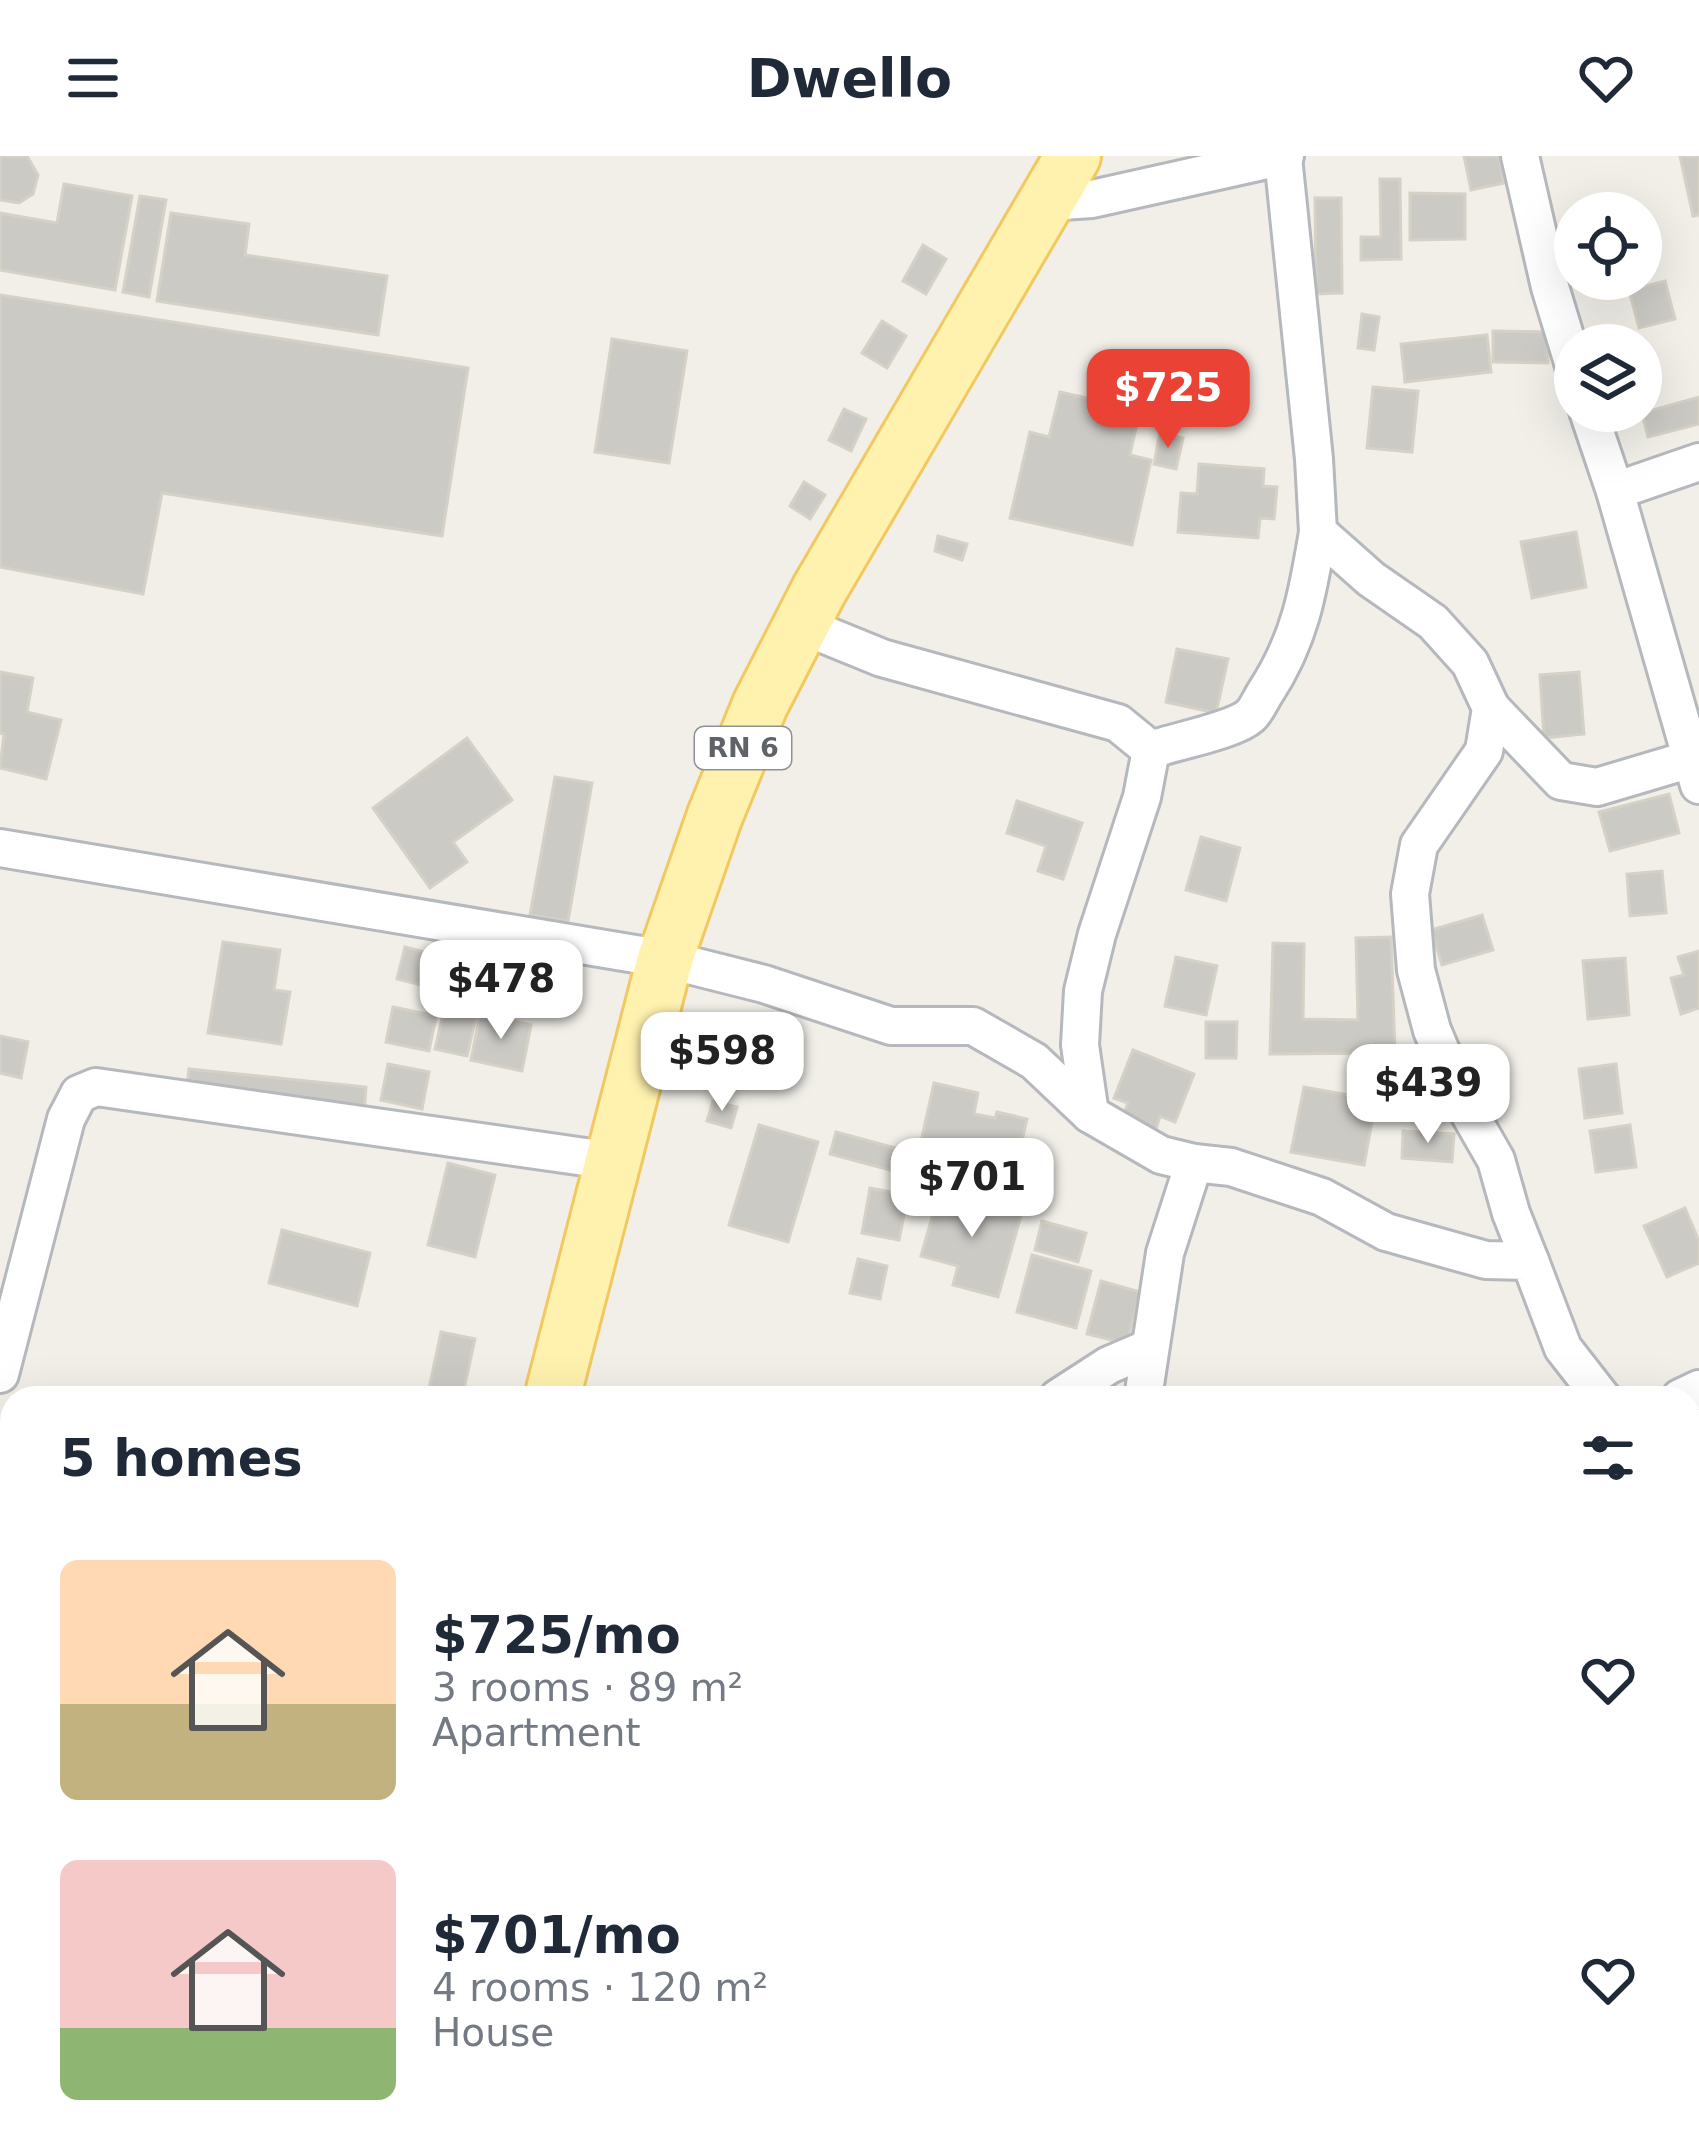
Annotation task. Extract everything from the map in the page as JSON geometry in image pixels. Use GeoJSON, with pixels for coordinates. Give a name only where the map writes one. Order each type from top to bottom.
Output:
{"type":"FeatureCollection","features":[{"type":"Feature","properties":{"kind":"main road","name":"RN 6"},"geometry":{"type":"LineString","coordinates":[[555,1386],[665,959],[760,705],[801,625],[1060,179]]}},
{"type":"Feature","properties":{"kind":"street"},"geometry":{"type":"LineString","coordinates":[[1060,179],[1092,200],[1284,156],[1314,459],[1318,532],[1309,588],[1293,644],[1249,717],[1151,750]]}},
{"type":"Feature","properties":{"kind":"street"},"geometry":{"type":"LineString","coordinates":[[1520,156],[1561,324]]}},
{"type":"Feature","properties":{"kind":"street"},"geometry":{"type":"LineString","coordinates":[[1318,532],[1371,579],[1433,622],[1470,663],[1491,709],[1561,781],[1598,788],[1695,772],[1595,432]]}},
{"type":"Feature","properties":{"kind":"street"},"geometry":{"type":"LineString","coordinates":[[1615,491],[1699,462]]}},
{"type":"Feature","properties":{"kind":"street"},"geometry":{"type":"LineString","coordinates":[[801,625],[882,658],[1118,723],[1151,750]]}},
{"type":"Feature","properties":{"kind":"street"},"geometry":{"type":"LineString","coordinates":[[1491,709],[1484,751],[1419,845],[1409,894],[1417,970],[1432,1030],[1461,1099],[1496,1160],[1511,1214],[1563,1348],[1593,1386]]}},
{"type":"Feature","properties":{"kind":"street"},"geometry":{"type":"LineString","coordinates":[[1090,1114],[1080,1046],[1083,991],[1142,797],[1151,750]]}},
{"type":"Feature","properties":{"kind":"street"},"geometry":{"type":"LineString","coordinates":[[0,848],[665,959],[764,984],[891,1026],[973,1026],[1034,1061],[1090,1114],[1161,1155],[1232,1166],[1322,1197],[1387,1232],[1486,1260],[1530,1261]]}},
{"type":"Feature","properties":{"kind":"street"},"geometry":{"type":"LineString","coordinates":[[0,1374],[66,1119],[80,1094],[96,1087],[613,1161]]}},
{"type":"Feature","properties":{"kind":"street"},"geometry":{"type":"LineString","coordinates":[[1144,1386],[1165,1253],[1194,1163]]}},
{"type":"Feature","properties":{"kind":"street"},"geometry":{"type":"LineString","coordinates":[[1077,1386],[1149,1348]]}},
{"type":"Feature","properties":{"kind":"building"},"geometry":{"type":"Polygon","coordinates":[[[0,156],[27,156],[38,175],[33,194],[19,203],[0,200],[0,156]]]}},
{"type":"Feature","properties":{"kind":"building"},"geometry":{"type":"Polygon","coordinates":[[[1464,156],[1499,156],[1504,183],[1471,190],[1464,156]]]}},
{"type":"Feature","properties":{"kind":"building"},"geometry":{"type":"Polygon","coordinates":[[[1680,156],[1699,156],[1699,215],[1693,216],[1680,156]]]}},
{"type":"Feature","properties":{"kind":"building"},"geometry":{"type":"Polygon","coordinates":[[[1380,179],[1400,179],[1401,259],[1361,260],[1361,237],[1381,237],[1380,179]]]}},
{"type":"Feature","properties":{"kind":"building"},"geometry":{"type":"Polygon","coordinates":[[[64,184],[132,196],[115,290],[0,270],[0,213],[57,223],[64,184]]]}},
{"type":"Feature","properties":{"kind":"building"},"geometry":{"type":"Polygon","coordinates":[[[1410,193],[1465,194],[1465,239],[1410,240],[1410,193]]]}},
{"type":"Feature","properties":{"kind":"building"},"geometry":{"type":"Polygon","coordinates":[[[140,196],[166,200],[149,297],[123,292],[140,196]]]}},
{"type":"Feature","properties":{"kind":"building"},"geometry":{"type":"Polygon","coordinates":[[[1315,198],[1341,198],[1342,293],[1316,294],[1315,198]]]}},
{"type":"Feature","properties":{"kind":"building"},"geometry":{"type":"Polygon","coordinates":[[[171,213],[249,224],[245,255],[387,276],[378,335],[157,301],[171,213]]]}},
{"type":"Feature","properties":{"kind":"building"},"geometry":{"type":"Polygon","coordinates":[[[923,245],[946,259],[926,294],[903,281],[923,245]]]}},
{"type":"Feature","properties":{"kind":"building"},"geometry":{"type":"Polygon","coordinates":[[[1662,282],[1675,319],[1638,324],[1632,300],[1662,300],[1662,282]]]}},
{"type":"Feature","properties":{"kind":"building"},"geometry":{"type":"Polygon","coordinates":[[[0,295],[468,368],[442,536],[162,493],[143,594],[0,567],[0,295]]]}},
{"type":"Feature","properties":{"kind":"building"},"geometry":{"type":"Polygon","coordinates":[[[1362,314],[1379,317],[1374,350],[1358,348],[1362,314]]]}},
{"type":"Feature","properties":{"kind":"building"},"geometry":{"type":"Polygon","coordinates":[[[882,321],[906,336],[887,368],[862,353],[882,321]]]}},
{"type":"Feature","properties":{"kind":"building"},"geometry":{"type":"Polygon","coordinates":[[[1493,331],[1548,332],[1548,363],[1493,362],[1493,331]]]}},
{"type":"Feature","properties":{"kind":"building"},"geometry":{"type":"Polygon","coordinates":[[[1487,335],[1491,372],[1405,382],[1401,344],[1487,335]]]}},
{"type":"Feature","properties":{"kind":"building"},"geometry":{"type":"Polygon","coordinates":[[[612,339],[687,351],[669,463],[595,452],[612,339]]]}},
{"type":"Feature","properties":{"kind":"building"},"geometry":{"type":"Polygon","coordinates":[[[1373,387],[1418,391],[1412,452],[1367,448],[1373,387]]]}},
{"type":"Feature","properties":{"kind":"building"},"geometry":{"type":"Polygon","coordinates":[[[1060,392],[1140,410],[1130,455],[1151,460],[1132,545],[1010,518],[1030,432],[1049,437],[1060,392]]]}},
{"type":"Feature","properties":{"kind":"building"},"geometry":{"type":"Polygon","coordinates":[[[1699,397],[1699,424],[1648,437],[1647,432],[1662,432],[1662,407],[1699,397]]]}},
{"type":"Feature","properties":{"kind":"building"},"geometry":{"type":"Polygon","coordinates":[[[844,409],[866,419],[851,451],[829,440],[844,409]]]}},
{"type":"Feature","properties":{"kind":"building"},"geometry":{"type":"Polygon","coordinates":[[[1160,433],[1183,438],[1176,469],[1154,464],[1160,433]]]}},
{"type":"Feature","properties":{"kind":"building"},"geometry":{"type":"Polygon","coordinates":[[[1199,464],[1264,469],[1263,486],[1277,487],[1274,519],[1260,518],[1258,538],[1178,532],[1181,493],[1197,494],[1199,464]]]}},
{"type":"Feature","properties":{"kind":"building"},"geometry":{"type":"Polygon","coordinates":[[[804,482],[825,495],[810,519],[790,506],[804,482]]]}},
{"type":"Feature","properties":{"kind":"building"},"geometry":{"type":"Polygon","coordinates":[[[1576,532],[1586,587],[1532,598],[1521,542],[1576,532]]]}},
{"type":"Feature","properties":{"kind":"building"},"geometry":{"type":"Polygon","coordinates":[[[938,536],[967,544],[962,560],[935,551],[938,536]]]}},
{"type":"Feature","properties":{"kind":"building"},"geometry":{"type":"Polygon","coordinates":[[[1177,649],[1228,659],[1216,713],[1166,702],[1177,649]]]}},
{"type":"Feature","properties":{"kind":"building"},"geometry":{"type":"Polygon","coordinates":[[[0,672],[33,678],[27,712],[61,720],[46,779],[0,768],[4,734],[0,733],[0,672]]]}},
{"type":"Feature","properties":{"kind":"building"},"geometry":{"type":"Polygon","coordinates":[[[1579,672],[1584,734],[1544,738],[1540,675],[1579,672]]]}},
{"type":"Feature","properties":{"kind":"building"},"geometry":{"type":"Polygon","coordinates":[[[467,738],[512,800],[453,842],[467,862],[430,888],[373,808],[467,738]]]}},
{"type":"Feature","properties":{"kind":"building"},"geometry":{"type":"Polygon","coordinates":[[[555,777],[592,783],[568,921],[530,915],[555,777]]]}},
{"type":"Feature","properties":{"kind":"building"},"geometry":{"type":"Polygon","coordinates":[[[1669,794],[1679,833],[1610,851],[1599,812],[1669,794]]]}},
{"type":"Feature","properties":{"kind":"building"},"geometry":{"type":"Polygon","coordinates":[[[1017,801],[1082,823],[1063,879],[1038,871],[1046,846],[1007,833],[1017,801]]]}},
{"type":"Feature","properties":{"kind":"building"},"geometry":{"type":"Polygon","coordinates":[[[1201,837],[1240,848],[1226,901],[1186,890],[1201,837]]]}},
{"type":"Feature","properties":{"kind":"building"},"geometry":{"type":"Polygon","coordinates":[[[1662,871],[1666,913],[1630,916],[1627,874],[1662,871]]]}},
{"type":"Feature","properties":{"kind":"building"},"geometry":{"type":"Polygon","coordinates":[[[1482,915],[1493,950],[1442,965],[1431,930],[1482,915]]]}},
{"type":"Feature","properties":{"kind":"building"},"geometry":{"type":"Polygon","coordinates":[[[1391,937],[1395,1053],[1270,1054],[1273,943],[1304,944],[1303,1019],[1358,1020],[1356,938],[1391,937]]]}},
{"type":"Feature","properties":{"kind":"building"},"geometry":{"type":"Polygon","coordinates":[[[223,942],[280,950],[274,990],[290,992],[281,1044],[208,1033],[223,942]]]}},
{"type":"Feature","properties":{"kind":"building"},"geometry":{"type":"Polygon","coordinates":[[[405,947],[445,957],[437,989],[397,979],[405,947]]]}},
{"type":"Feature","properties":{"kind":"building"},"geometry":{"type":"Polygon","coordinates":[[[1699,951],[1699,1008],[1681,1014],[1671,978],[1684,975],[1678,957],[1699,951]]]}},
{"type":"Feature","properties":{"kind":"building"},"geometry":{"type":"Polygon","coordinates":[[[494,953],[528,961],[520,996],[486,988],[494,953]]]}},
{"type":"Feature","properties":{"kind":"building"},"geometry":{"type":"Polygon","coordinates":[[[1176,957],[1217,966],[1206,1015],[1165,1006],[1176,957]]]}},
{"type":"Feature","properties":{"kind":"building"},"geometry":{"type":"Polygon","coordinates":[[[1625,958],[1629,1015],[1588,1019],[1583,961],[1625,958]]]}},
{"type":"Feature","properties":{"kind":"building"},"geometry":{"type":"Polygon","coordinates":[[[393,1007],[436,1016],[429,1051],[386,1042],[393,1007]]]}},
{"type":"Feature","properties":{"kind":"building"},"geometry":{"type":"Polygon","coordinates":[[[444,1010],[476,1017],[467,1056],[435,1049],[444,1010]]]}},
{"type":"Feature","properties":{"kind":"building"},"geometry":{"type":"Polygon","coordinates":[[[480,1014],[531,1025],[522,1071],[471,1060],[480,1014]]]}},
{"type":"Feature","properties":{"kind":"building"},"geometry":{"type":"Polygon","coordinates":[[[1206,1022],[1237,1022],[1236,1058],[1206,1058],[1206,1022]]]}},
{"type":"Feature","properties":{"kind":"building"},"geometry":{"type":"Polygon","coordinates":[[[0,1036],[28,1042],[21,1078],[0,1073],[0,1036]]]}},
{"type":"Feature","properties":{"kind":"building"},"geometry":{"type":"Polygon","coordinates":[[[1133,1050],[1194,1074],[1175,1122],[1160,1116],[1155,1132],[1122,1119],[1128,1103],[1114,1098],[1133,1050]]]}},
{"type":"Feature","properties":{"kind":"building"},"geometry":{"type":"Polygon","coordinates":[[[388,1064],[429,1072],[422,1109],[381,1100],[388,1064]]]}},
{"type":"Feature","properties":{"kind":"building"},"geometry":{"type":"Polygon","coordinates":[[[1616,1064],[1622,1113],[1585,1118],[1579,1069],[1616,1064]]]}},
{"type":"Feature","properties":{"kind":"building"},"geometry":{"type":"Polygon","coordinates":[[[189,1069],[366,1087],[364,1113],[186,1096],[189,1069]]]}},
{"type":"Feature","properties":{"kind":"building"},"geometry":{"type":"Polygon","coordinates":[[[934,1083],[978,1093],[974,1114],[995,1118],[997,1112],[1027,1119],[1016,1167],[920,1146],[934,1083]]]}},
{"type":"Feature","properties":{"kind":"building"},"geometry":{"type":"Polygon","coordinates":[[[1304,1087],[1376,1100],[1364,1165],[1291,1152],[1304,1087]]]}},
{"type":"Feature","properties":{"kind":"building"},"geometry":{"type":"Polygon","coordinates":[[[713,1101],[737,1107],[731,1128],[707,1121],[713,1101]]]}},
{"type":"Feature","properties":{"kind":"building"},"geometry":{"type":"Polygon","coordinates":[[[759,1125],[818,1142],[788,1242],[729,1225],[759,1125]]]}},
{"type":"Feature","properties":{"kind":"building"},"geometry":{"type":"Polygon","coordinates":[[[1630,1125],[1636,1167],[1596,1172],[1590,1131],[1630,1125]]]}},
{"type":"Feature","properties":{"kind":"building"},"geometry":{"type":"Polygon","coordinates":[[[1403,1131],[1454,1134],[1452,1162],[1402,1158],[1403,1131]]]}},
{"type":"Feature","properties":{"kind":"building"},"geometry":{"type":"Polygon","coordinates":[[[836,1132],[918,1154],[912,1176],[830,1154],[836,1132]]]}},
{"type":"Feature","properties":{"kind":"building"},"geometry":{"type":"Polygon","coordinates":[[[448,1163],[495,1175],[475,1257],[428,1245],[448,1163]]]}},
{"type":"Feature","properties":{"kind":"building"},"geometry":{"type":"Polygon","coordinates":[[[870,1188],[908,1195],[899,1240],[862,1233],[870,1188]]]}},
{"type":"Feature","properties":{"kind":"building"},"geometry":{"type":"Polygon","coordinates":[[[940,1189],[1022,1212],[998,1297],[953,1285],[958,1266],[921,1256],[940,1189]]]}},
{"type":"Feature","properties":{"kind":"building"},"geometry":{"type":"Polygon","coordinates":[[[1685,1208],[1699,1241],[1699,1263],[1667,1277],[1644,1226],[1685,1208]]]}},
{"type":"Feature","properties":{"kind":"building"},"geometry":{"type":"Polygon","coordinates":[[[1042,1221],[1086,1233],[1078,1262],[1035,1250],[1042,1221]]]}},
{"type":"Feature","properties":{"kind":"building"},"geometry":{"type":"Polygon","coordinates":[[[282,1230],[370,1253],[357,1306],[269,1283],[282,1230]]]}},
{"type":"Feature","properties":{"kind":"building"},"geometry":{"type":"Polygon","coordinates":[[[1032,1255],[1091,1271],[1076,1328],[1017,1312],[1032,1255]]]}},
{"type":"Feature","properties":{"kind":"building"},"geometry":{"type":"Polygon","coordinates":[[[858,1259],[887,1266],[880,1299],[850,1293],[858,1259]]]}},
{"type":"Feature","properties":{"kind":"building"},"geometry":{"type":"Polygon","coordinates":[[[1101,1281],[1140,1292],[1127,1344],[1087,1334],[1101,1281]]]}},
{"type":"Feature","properties":{"kind":"building"},"geometry":{"type":"Polygon","coordinates":[[[441,1332],[475,1339],[465,1386],[430,1386],[441,1332]]]}}]}
